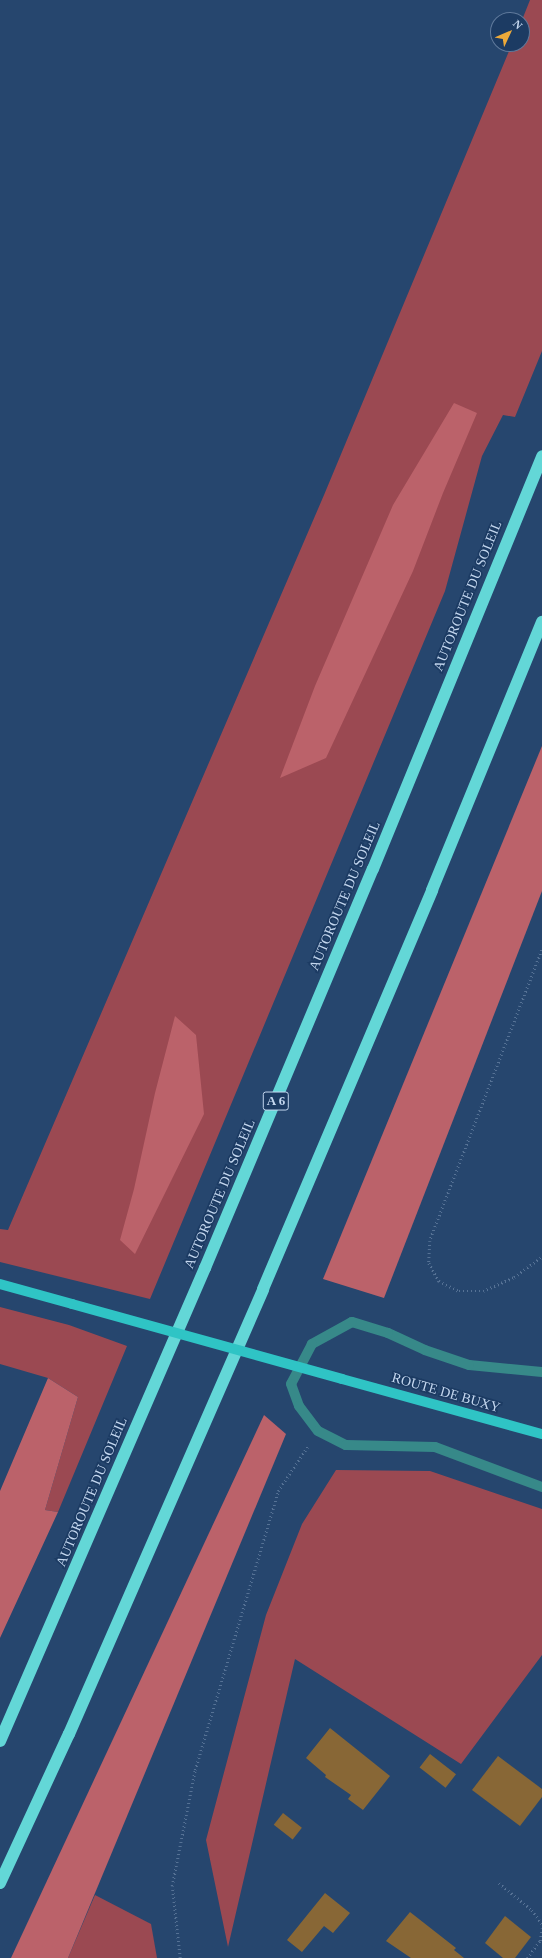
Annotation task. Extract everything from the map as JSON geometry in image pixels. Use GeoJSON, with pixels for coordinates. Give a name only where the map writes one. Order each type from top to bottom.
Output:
{"type":"FeatureCollection","features":[{"type":"Feature","properties":{"kind":"highway","name":"AUTOROUTE DU SOLEIL"},"geometry":{"type":"LineString","coordinates":[[0,1742],[217,1239],[370,876],[542,456]]}},
{"type":"Feature","properties":{"kind":"highway"},"geometry":{"type":"LineString","coordinates":[[0,1883],[69,1734],[266,1282],[432,890],[542,622]]}},
{"type":"Feature","properties":{"kind":"main road","name":"ROUTE DE BUXY"},"geometry":{"type":"LineString","coordinates":[[0,1284],[542,1434]]}},
{"type":"Feature","properties":{"kind":"street"},"geometry":{"type":"LineString","coordinates":[[542,1372],[469,1365],[425,1350],[388,1333],[352,1322],[312,1344],[291,1384],[299,1406],[318,1431],[346,1445],[435,1447],[542,1487]]}},
{"type":"Feature","properties":{"kind":"path"},"geometry":{"type":"LineString","coordinates":[[542,950],[430,1241],[429,1263],[439,1281],[459,1291],[483,1291],[514,1277],[542,1257]]}},
{"type":"Feature","properties":{"kind":"path"},"geometry":{"type":"LineString","coordinates":[[184,1958],[179,1957],[172,1886],[195,1770],[278,1491],[318,1431]]}},
{"type":"Feature","properties":{"kind":"path"},"geometry":{"type":"LineString","coordinates":[[499,1883],[532,1910],[542,1924]]}},
{"type":"Feature","properties":{"kind":"path"},"geometry":{"type":"LineString","coordinates":[[527,1958],[540,1941],[542,1928]]}},
{"type":"Feature","properties":{"kind":"shaded area"},"geometry":{"type":"Polygon","coordinates":[[[530,0],[542,0],[542,351],[515,417],[503,415],[482,456],[445,591],[150,1299],[0,1262],[0,1229],[8,1230],[324,495],[509,52],[530,52],[530,12],[525,12],[530,0]]]}},
{"type":"Feature","properties":{"kind":"shaded area"},"geometry":{"type":"Polygon","coordinates":[[[454,403],[477,413],[443,493],[413,571],[326,758],[280,778],[315,686],[393,505],[454,403]]]}},
{"type":"Feature","properties":{"kind":"shaded area"},"geometry":{"type":"Polygon","coordinates":[[[542,746],[542,891],[384,1298],[323,1279],[542,746]]]}},
{"type":"Feature","properties":{"kind":"shaded area"},"geometry":{"type":"Polygon","coordinates":[[[175,1016],[196,1035],[204,1114],[135,1254],[120,1240],[134,1189],[155,1093],[175,1016]]]}},
{"type":"Feature","properties":{"kind":"shaded area"},"geometry":{"type":"Polygon","coordinates":[[[0,1307],[69,1325],[127,1346],[58,1512],[45,1510],[78,1397],[48,1378],[0,1364],[0,1307]]]}},
{"type":"Feature","properties":{"kind":"shaded area"},"geometry":{"type":"Polygon","coordinates":[[[48,1378],[78,1397],[45,1510],[58,1512],[0,1638],[0,1491],[48,1378]]]}},
{"type":"Feature","properties":{"kind":"shaded area"},"geometry":{"type":"Polygon","coordinates":[[[264,1415],[286,1434],[68,1958],[11,1958],[264,1415]]]}},
{"type":"Feature","properties":{"kind":"shaded area"},"geometry":{"type":"Polygon","coordinates":[[[336,1470],[430,1471],[542,1509],[542,1655],[461,1764],[295,1659],[228,1947],[206,1840],[266,1615],[302,1524],[336,1470]]]}},
{"type":"Feature","properties":{"kind":"shaded area"},"geometry":{"type":"Polygon","coordinates":[[[95,1895],[151,1924],[157,1958],[68,1958],[95,1895]]]}},
{"type":"Feature","properties":{"kind":"building"},"geometry":{"type":"Polygon","coordinates":[[[330,1728],[390,1776],[363,1810],[348,1799],[351,1795],[325,1777],[326,1775],[306,1758],[330,1728]]]}},
{"type":"Feature","properties":{"kind":"building"},"geometry":{"type":"Polygon","coordinates":[[[430,1754],[456,1774],[446,1788],[420,1767],[430,1754]]]}},
{"type":"Feature","properties":{"kind":"building"},"geometry":{"type":"Polygon","coordinates":[[[498,1756],[542,1789],[542,1797],[520,1826],[472,1790],[498,1756]]]}},
{"type":"Feature","properties":{"kind":"building"},"geometry":{"type":"Polygon","coordinates":[[[283,1813],[302,1828],[293,1840],[274,1825],[283,1813]]]}},
{"type":"Feature","properties":{"kind":"building"},"geometry":{"type":"Polygon","coordinates":[[[325,1893],[350,1913],[333,1933],[324,1926],[302,1952],[287,1940],[325,1893]]]}},
{"type":"Feature","properties":{"kind":"building"},"geometry":{"type":"Polygon","coordinates":[[[410,1912],[456,1948],[454,1950],[464,1958],[411,1958],[386,1941],[410,1912]]]}},
{"type":"Feature","properties":{"kind":"building"},"geometry":{"type":"Polygon","coordinates":[[[505,1916],[531,1937],[515,1958],[503,1958],[485,1943],[505,1916]]]}}]}
